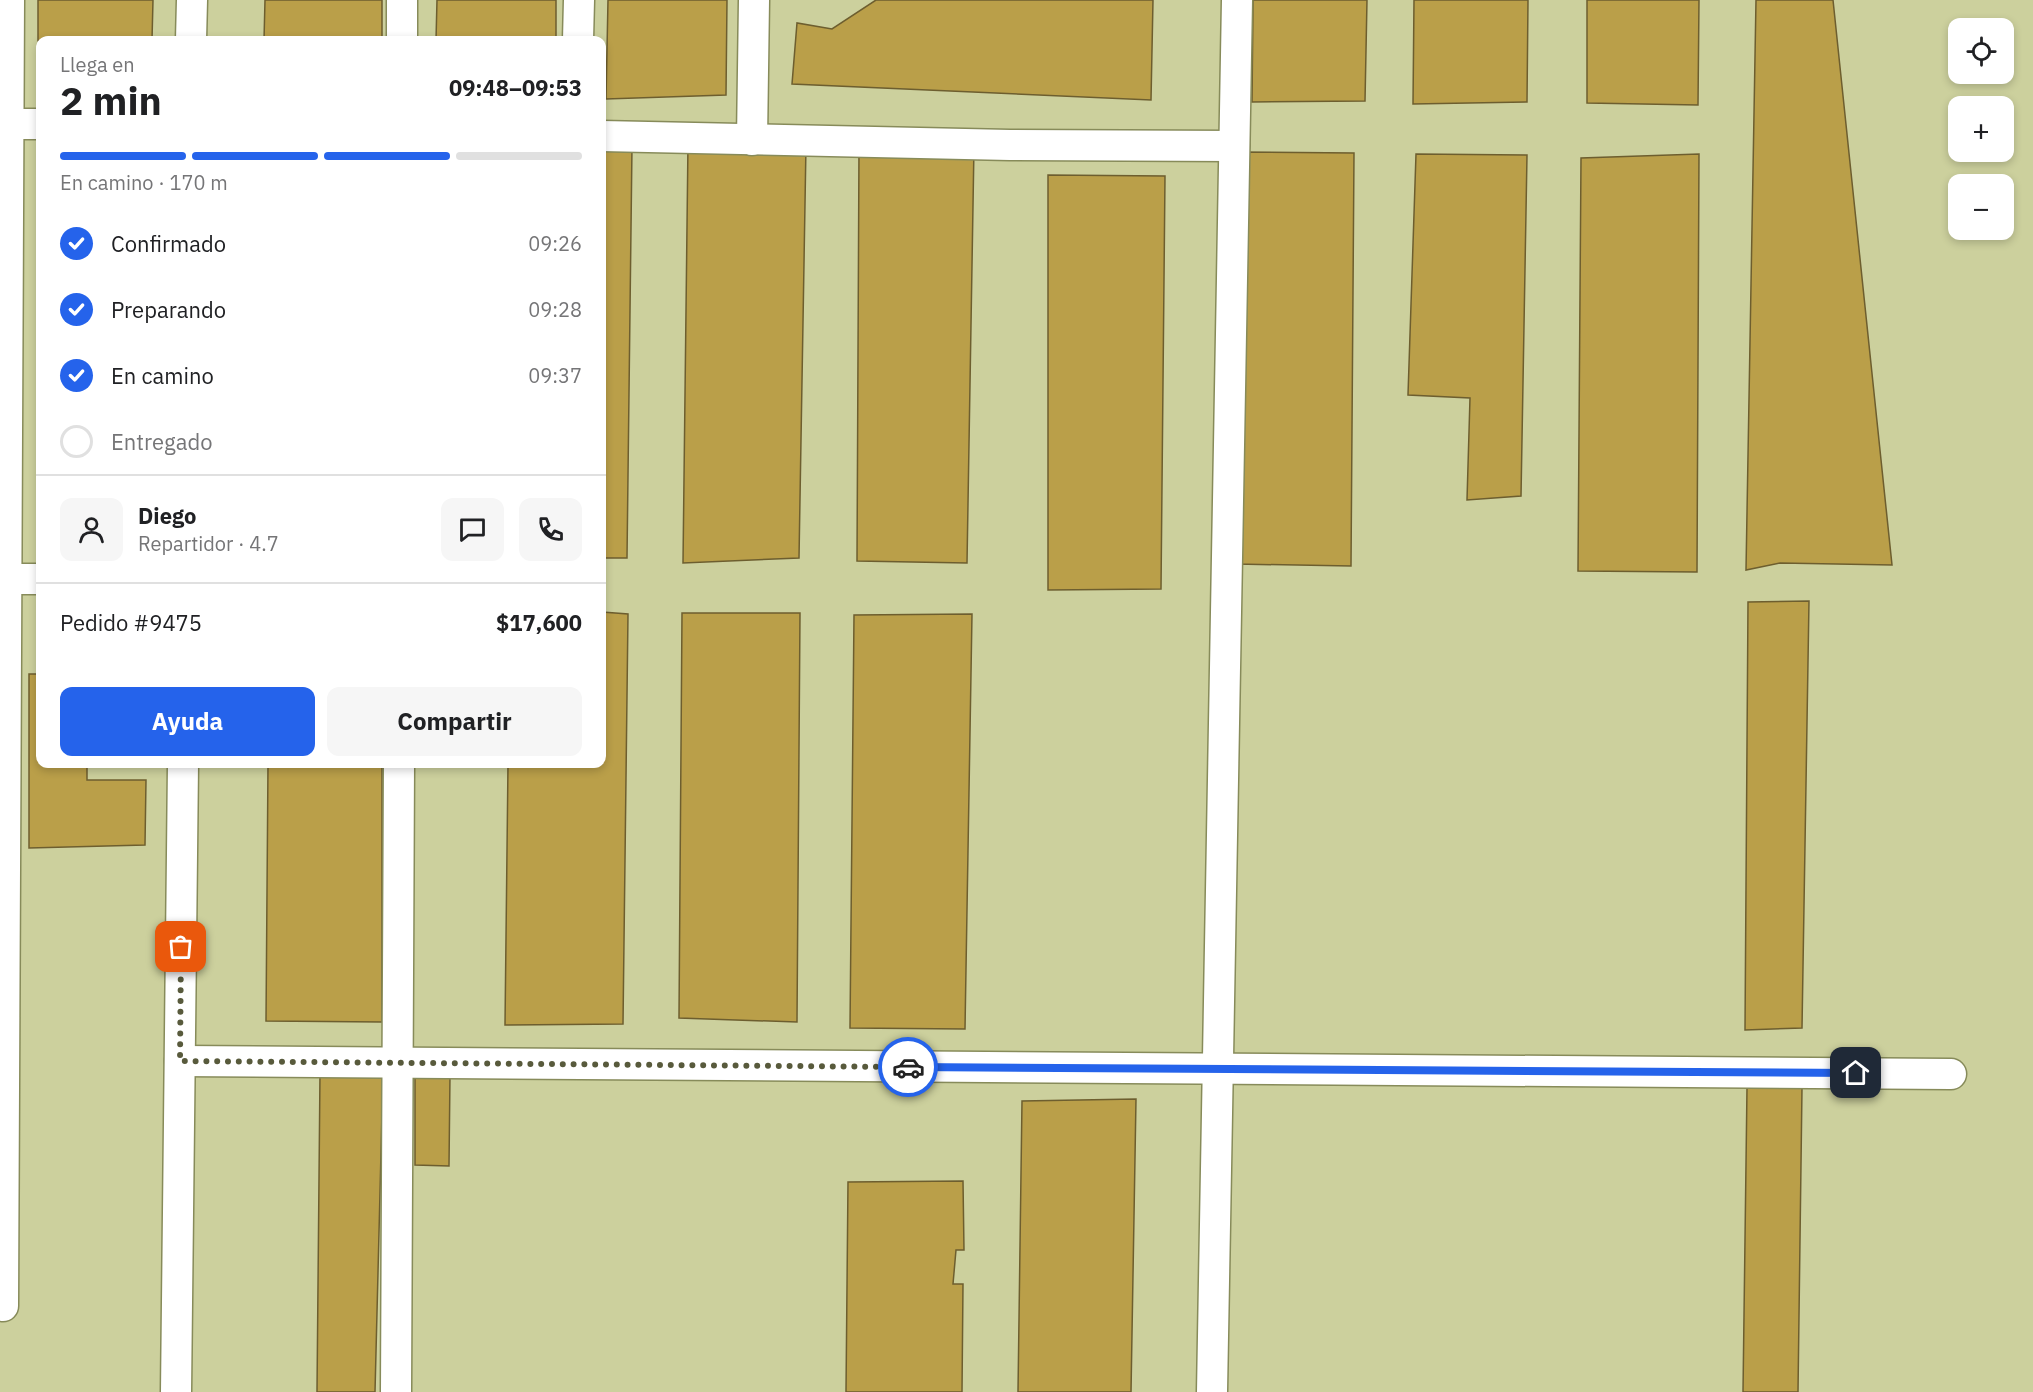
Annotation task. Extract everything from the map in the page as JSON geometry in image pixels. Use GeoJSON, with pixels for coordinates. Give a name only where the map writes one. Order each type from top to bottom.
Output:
{"type":"FeatureCollection","features":[{"type":"Feature","properties":{"kind":"street"},"geometry":{"type":"LineString","coordinates":[[3,1306],[4,124],[9,0]]}},
{"type":"Feature","properties":{"kind":"street"},"geometry":{"type":"LineString","coordinates":[[191,36],[192,0]]}},
{"type":"Feature","properties":{"kind":"street"},"geometry":{"type":"LineString","coordinates":[[402,0],[402,36]]}},
{"type":"Feature","properties":{"kind":"street"},"geometry":{"type":"LineString","coordinates":[[578,36],[579,0]]}},
{"type":"Feature","properties":{"kind":"street"},"geometry":{"type":"LineString","coordinates":[[752,140],[754,0]]}},
{"type":"Feature","properties":{"kind":"street"},"geometry":{"type":"LineString","coordinates":[[1212,1392],[1237,0]]}},
{"type":"Feature","properties":{"kind":"street"},"geometry":{"type":"LineString","coordinates":[[4,124],[36,124]]}},
{"type":"Feature","properties":{"kind":"street"},"geometry":{"type":"LineString","coordinates":[[606,136],[1010,145],[1234,146]]}},
{"type":"Feature","properties":{"kind":"street"},"geometry":{"type":"LineString","coordinates":[[3,579],[36,579]]}},
{"type":"Feature","properties":{"kind":"street"},"geometry":{"type":"LineString","coordinates":[[176,1392],[183,768]]}},
{"type":"Feature","properties":{"kind":"street"},"geometry":{"type":"LineString","coordinates":[[396,1392],[399,768]]}},
{"type":"Feature","properties":{"kind":"street"},"geometry":{"type":"LineString","coordinates":[[180,1061],[1950,1074]]}},
{"type":"Feature","properties":{"kind":"building"},"geometry":{"type":"Polygon","coordinates":[[[38,0],[153,0],[152,36],[38,36],[38,0]]]}},
{"type":"Feature","properties":{"kind":"building"},"geometry":{"type":"Polygon","coordinates":[[[265,0],[382,0],[382,36],[264,36],[265,0]]]}},
{"type":"Feature","properties":{"kind":"building"},"geometry":{"type":"Polygon","coordinates":[[[437,0],[556,0],[556,36],[436,36],[437,0]]]}},
{"type":"Feature","properties":{"kind":"building"},"geometry":{"type":"Polygon","coordinates":[[[608,0],[727,0],[726,95],[606,99],[608,0]]]}},
{"type":"Feature","properties":{"kind":"building"},"geometry":{"type":"Polygon","coordinates":[[[876,0],[1153,0],[1151,100],[792,84],[797,23],[832,29],[876,0]]]}},
{"type":"Feature","properties":{"kind":"building"},"geometry":{"type":"Polygon","coordinates":[[[1253,0],[1367,0],[1365,101],[1252,102],[1253,0]]]}},
{"type":"Feature","properties":{"kind":"building"},"geometry":{"type":"Polygon","coordinates":[[[1414,0],[1528,0],[1527,102],[1413,104],[1414,0]]]}},
{"type":"Feature","properties":{"kind":"building"},"geometry":{"type":"Polygon","coordinates":[[[1587,0],[1699,0],[1698,105],[1587,103],[1587,0]]]}},
{"type":"Feature","properties":{"kind":"building"},"geometry":{"type":"Polygon","coordinates":[[[1756,0],[1833,0],[1892,565],[1780,563],[1746,570],[1756,0]]]}},
{"type":"Feature","properties":{"kind":"building"},"geometry":{"type":"Polygon","coordinates":[[[688,143],[806,145],[799,558],[683,563],[688,143]]]}},
{"type":"Feature","properties":{"kind":"building"},"geometry":{"type":"Polygon","coordinates":[[[606,145],[632,146],[627,558],[606,558],[606,145]]]}},
{"type":"Feature","properties":{"kind":"building"},"geometry":{"type":"Polygon","coordinates":[[[974,146],[967,563],[857,561],[859,147],[974,146]]]}},
{"type":"Feature","properties":{"kind":"building"},"geometry":{"type":"Polygon","coordinates":[[[1240,152],[1354,153],[1351,566],[1236,564],[1240,152]]]}},
{"type":"Feature","properties":{"kind":"building"},"geometry":{"type":"Polygon","coordinates":[[[1416,154],[1527,155],[1521,496],[1467,500],[1470,398],[1408,395],[1416,154]]]}},
{"type":"Feature","properties":{"kind":"building"},"geometry":{"type":"Polygon","coordinates":[[[1699,154],[1697,572],[1578,571],[1581,158],[1699,154]]]}},
{"type":"Feature","properties":{"kind":"building"},"geometry":{"type":"Polygon","coordinates":[[[1048,175],[1165,176],[1161,589],[1048,590],[1048,175]]]}},
{"type":"Feature","properties":{"kind":"building"},"geometry":{"type":"Polygon","coordinates":[[[1809,601],[1802,1028],[1745,1030],[1748,602],[1809,601]]]}},
{"type":"Feature","properties":{"kind":"building"},"geometry":{"type":"Polygon","coordinates":[[[606,612],[628,614],[623,1024],[505,1025],[508,768],[606,768],[606,612]]]}},
{"type":"Feature","properties":{"kind":"building"},"geometry":{"type":"Polygon","coordinates":[[[682,613],[800,613],[797,1022],[679,1018],[682,613]]]}},
{"type":"Feature","properties":{"kind":"building"},"geometry":{"type":"Polygon","coordinates":[[[972,614],[965,1029],[850,1028],[854,615],[972,614]]]}},
{"type":"Feature","properties":{"kind":"building"},"geometry":{"type":"Polygon","coordinates":[[[29,674],[36,674],[36,768],[87,768],[87,780],[146,780],[145,845],[29,848],[29,674]]]}},
{"type":"Feature","properties":{"kind":"building"},"geometry":{"type":"Polygon","coordinates":[[[268,768],[382,768],[382,1022],[266,1021],[268,768]]]}},
{"type":"Feature","properties":{"kind":"building"},"geometry":{"type":"Polygon","coordinates":[[[320,1073],[383,1073],[375,1392],[317,1392],[320,1073]]]}},
{"type":"Feature","properties":{"kind":"building"},"geometry":{"type":"Polygon","coordinates":[[[450,1075],[449,1166],[415,1165],[415,1077],[450,1075]]]}},
{"type":"Feature","properties":{"kind":"building"},"geometry":{"type":"Polygon","coordinates":[[[1747,1088],[1802,1088],[1798,1392],[1743,1392],[1747,1088]]]}},
{"type":"Feature","properties":{"kind":"building"},"geometry":{"type":"Polygon","coordinates":[[[1136,1099],[1131,1392],[1018,1392],[1022,1101],[1136,1099]]]}},
{"type":"Feature","properties":{"kind":"building"},"geometry":{"type":"Polygon","coordinates":[[[963,1181],[964,1250],[956,1250],[953,1284],[963,1284],[962,1392],[846,1392],[848,1182],[963,1181]]]}},
{"type":"Feature","properties":{"kind":"way so far"},"geometry":{"type":"LineString","coordinates":[[181,947],[180,1061],[908,1067]]}},
{"type":"Feature","properties":{"kind":"route"},"geometry":{"type":"LineString","coordinates":[[908,1067],[1856,1073]]}}]}
